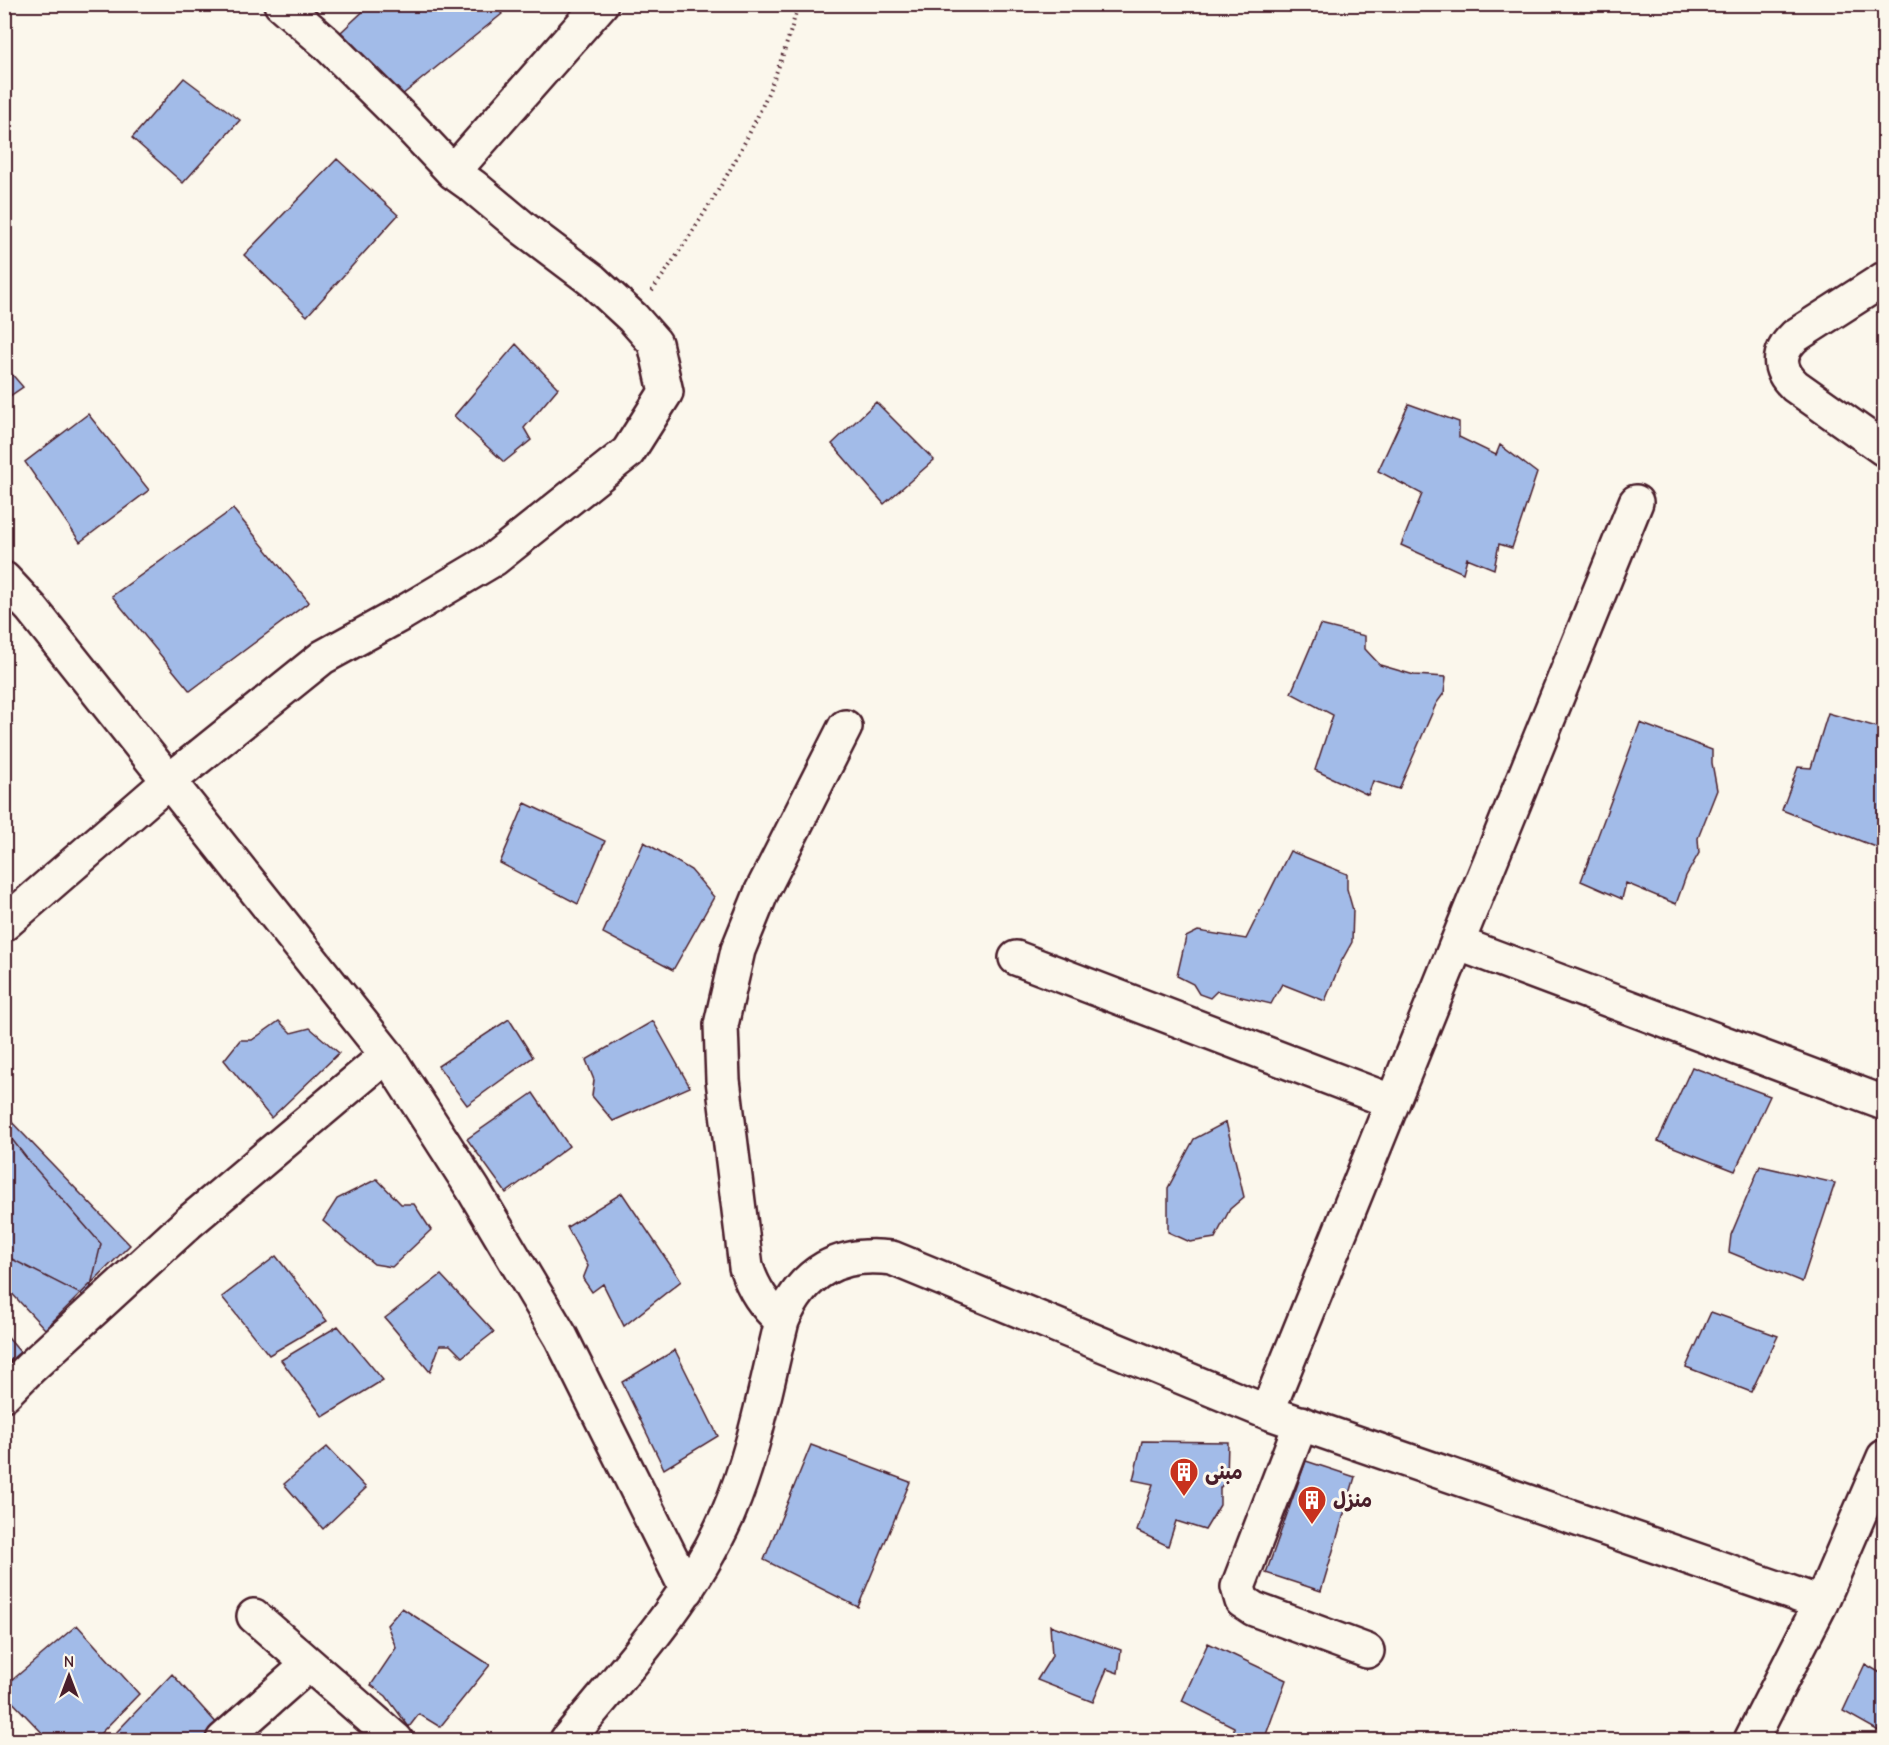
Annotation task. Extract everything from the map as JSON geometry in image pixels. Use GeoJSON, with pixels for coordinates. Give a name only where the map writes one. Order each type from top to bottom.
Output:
{"type":"FeatureCollection","features":[{"type":"Feature","properties":{"kind":"street"},"geometry":{"type":"LineString","coordinates":[[4,924],[169,781],[323,657],[494,559],[628,452],[666,392],[655,343],[633,318],[592,280],[523,228],[474,186],[453,172],[326,43],[281,4]]}},
{"type":"Feature","properties":{"kind":"street"},"geometry":{"type":"LineString","coordinates":[[453,172],[601,4]]}},
{"type":"Feature","properties":{"kind":"street"},"geometry":{"type":"LineString","coordinates":[[1884,279],[1796,336],[1786,344],[1782,355],[1782,367],[1786,378],[1884,449]]}},
{"type":"Feature","properties":{"kind":"street"},"geometry":{"type":"LineString","coordinates":[[1267,1412],[1636,502]]}},
{"type":"Feature","properties":{"kind":"street"},"geometry":{"type":"LineString","coordinates":[[4,579],[31,608],[387,1055],[473,1189],[561,1337],[687,1590]]}},
{"type":"Feature","properties":{"kind":"street"},"geometry":{"type":"LineString","coordinates":[[782,1321],[760,1298],[746,1267],[723,1080],[721,1025],[738,950],[762,891],[845,727]]}},
{"type":"Feature","properties":{"kind":"street"},"geometry":{"type":"LineString","coordinates":[[1457,943],[1884,1103]]}},
{"type":"Feature","properties":{"kind":"street"},"geometry":{"type":"LineString","coordinates":[[1016,958],[1393,1102]]}},
{"type":"Feature","properties":{"kind":"street"},"geometry":{"type":"LineString","coordinates":[[4,1394],[188,1223],[387,1055]]}},
{"type":"Feature","properties":{"kind":"street"},"geometry":{"type":"LineString","coordinates":[[567,1740],[657,1632],[687,1590],[709,1553],[728,1515],[743,1474],[782,1321],[789,1305],[810,1278],[824,1268],[857,1257],[892,1258],[1267,1412],[1821,1602]]}},
{"type":"Feature","properties":{"kind":"street"},"geometry":{"type":"LineString","coordinates":[[1301,1423],[1239,1587],[1242,1601],[1254,1609],[1367,1651]]}},
{"type":"Feature","properties":{"kind":"street"},"geometry":{"type":"LineString","coordinates":[[1753,1740],[1821,1602],[1884,1457]]}},
{"type":"Feature","properties":{"kind":"street"},"geometry":{"type":"LineString","coordinates":[[254,1616],[396,1740]]}},
{"type":"Feature","properties":{"kind":"street"},"geometry":{"type":"LineString","coordinates":[[223,1740],[308,1665]]}},
{"type":"Feature","properties":{"kind":"path"},"geometry":{"type":"LineString","coordinates":[[633,318],[702,217],[737,159],[771,86],[798,4]]}},
{"type":"Feature","properties":{"kind":"building"},"geometry":{"type":"Polygon","coordinates":[[[371,4],[494,4],[502,14],[402,95],[341,32],[371,4]]]}},
{"type":"Feature","properties":{"kind":"building"},"geometry":{"type":"Polygon","coordinates":[[[184,78],[240,120],[183,183],[132,138],[184,78]]]}},
{"type":"Feature","properties":{"kind":"building"},"geometry":{"type":"Polygon","coordinates":[[[337,159],[398,215],[307,316],[244,255],[337,159]]]}},
{"type":"Feature","properties":{"kind":"building"},"geometry":{"type":"Polygon","coordinates":[[[516,344],[558,388],[524,428],[531,440],[504,462],[454,416],[516,344]]]}},
{"type":"Feature","properties":{"kind":"building"},"geometry":{"type":"Polygon","coordinates":[[[4,365],[23,387],[4,400],[4,365]]]}},
{"type":"Feature","properties":{"kind":"building"},"geometry":{"type":"Polygon","coordinates":[[[876,402],[934,460],[884,504],[832,444],[876,402]]]}},
{"type":"Feature","properties":{"kind":"building"},"geometry":{"type":"Polygon","coordinates":[[[1409,404],[1459,422],[1459,437],[1496,455],[1500,445],[1537,473],[1512,548],[1499,544],[1494,569],[1467,558],[1463,573],[1401,545],[1422,494],[1378,471],[1409,404]]]}},
{"type":"Feature","properties":{"kind":"building"},"geometry":{"type":"Polygon","coordinates":[[[88,414],[149,490],[80,542],[25,462],[88,414]]]}},
{"type":"Feature","properties":{"kind":"building"},"geometry":{"type":"Polygon","coordinates":[[[233,509],[309,602],[190,691],[112,596],[233,509]]]}},
{"type":"Feature","properties":{"kind":"building"},"geometry":{"type":"Polygon","coordinates":[[[1320,625],[1365,636],[1365,649],[1380,665],[1414,675],[1446,677],[1444,693],[1436,704],[1399,789],[1373,781],[1368,795],[1315,770],[1333,715],[1291,693],[1320,625]]]}},
{"type":"Feature","properties":{"kind":"building"},"geometry":{"type":"Polygon","coordinates":[[[1828,713],[1884,729],[1884,843],[1881,849],[1782,810],[1798,767],[1811,768],[1828,713]]]}},
{"type":"Feature","properties":{"kind":"building"},"geometry":{"type":"Polygon","coordinates":[[[1640,723],[1712,750],[1717,790],[1698,838],[1699,853],[1686,876],[1676,904],[1626,883],[1622,899],[1581,881],[1640,723]]]}},
{"type":"Feature","properties":{"kind":"building"},"geometry":{"type":"Polygon","coordinates":[[[525,803],[605,841],[578,904],[500,863],[525,803]]]}},
{"type":"Feature","properties":{"kind":"building"},"geometry":{"type":"Polygon","coordinates":[[[644,842],[691,870],[714,897],[673,970],[603,933],[644,842]]]}},
{"type":"Feature","properties":{"kind":"building"},"geometry":{"type":"Polygon","coordinates":[[[1290,851],[1347,874],[1347,889],[1353,910],[1352,942],[1325,1001],[1282,984],[1271,1004],[1217,991],[1210,998],[1199,994],[1193,984],[1177,976],[1186,937],[1198,931],[1246,939],[1290,851]]]}},
{"type":"Feature","properties":{"kind":"building"},"geometry":{"type":"Polygon","coordinates":[[[509,1019],[533,1057],[467,1105],[438,1066],[509,1019]]]}},
{"type":"Feature","properties":{"kind":"building"},"geometry":{"type":"Polygon","coordinates":[[[279,1021],[291,1033],[310,1028],[339,1053],[271,1118],[224,1060],[240,1040],[252,1040],[279,1021]]]}},
{"type":"Feature","properties":{"kind":"building"},"geometry":{"type":"Polygon","coordinates":[[[653,1021],[690,1087],[613,1121],[592,1096],[594,1080],[586,1060],[653,1021]]]}},
{"type":"Feature","properties":{"kind":"building"},"geometry":{"type":"Polygon","coordinates":[[[1692,1067],[1770,1096],[1735,1171],[1658,1141],[1692,1067]]]}},
{"type":"Feature","properties":{"kind":"building"},"geometry":{"type":"Polygon","coordinates":[[[533,1093],[569,1146],[506,1193],[467,1139],[533,1093]]]}},
{"type":"Feature","properties":{"kind":"building"},"geometry":{"type":"Polygon","coordinates":[[[4,1114],[130,1245],[45,1329],[4,1285],[4,1114]]]}},
{"type":"Feature","properties":{"kind":"building"},"geometry":{"type":"Polygon","coordinates":[[[1226,1122],[1244,1197],[1230,1209],[1215,1238],[1190,1242],[1168,1232],[1168,1188],[1194,1139],[1226,1122]]]}},
{"type":"Feature","properties":{"kind":"building"},"geometry":{"type":"Polygon","coordinates":[[[4,1129],[101,1244],[88,1298],[4,1255],[4,1129]]]}},
{"type":"Feature","properties":{"kind":"building"},"geometry":{"type":"Polygon","coordinates":[[[1760,1166],[1835,1183],[1802,1282],[1729,1252],[1731,1235],[1760,1166]]]}},
{"type":"Feature","properties":{"kind":"building"},"geometry":{"type":"Polygon","coordinates":[[[377,1179],[401,1204],[414,1204],[431,1230],[392,1267],[374,1264],[323,1221],[337,1199],[377,1179]]]}},
{"type":"Feature","properties":{"kind":"building"},"geometry":{"type":"Polygon","coordinates":[[[622,1193],[681,1281],[624,1326],[603,1284],[592,1292],[583,1279],[588,1266],[567,1227],[622,1193]]]}},
{"type":"Feature","properties":{"kind":"building"},"geometry":{"type":"Polygon","coordinates":[[[276,1256],[327,1321],[269,1355],[222,1297],[276,1256]]]}},
{"type":"Feature","properties":{"kind":"building"},"geometry":{"type":"Polygon","coordinates":[[[441,1275],[494,1332],[462,1357],[450,1345],[440,1345],[430,1372],[385,1318],[441,1275]]]}},
{"type":"Feature","properties":{"kind":"building"},"geometry":{"type":"Polygon","coordinates":[[[1711,1312],[1778,1336],[1751,1392],[1686,1367],[1711,1312]]]}},
{"type":"Feature","properties":{"kind":"building"},"geometry":{"type":"Polygon","coordinates":[[[338,1326],[383,1380],[323,1417],[281,1360],[338,1326]]]}},
{"type":"Feature","properties":{"kind":"building"},"geometry":{"type":"Polygon","coordinates":[[[4,1333],[20,1352],[4,1366],[4,1333]]]}},
{"type":"Feature","properties":{"kind":"building"},"geometry":{"type":"Polygon","coordinates":[[[675,1350],[718,1436],[664,1469],[622,1382],[675,1350]]]}},
{"type":"Feature","properties":{"kind":"building","name":"مبنى"},"geometry":{"type":"Polygon","coordinates":[[[1142,1441],[1228,1442],[1227,1479],[1220,1488],[1220,1505],[1205,1530],[1176,1521],[1168,1546],[1137,1531],[1153,1484],[1133,1480],[1142,1441]]]}},
{"type":"Feature","properties":{"kind":"building"},"geometry":{"type":"Polygon","coordinates":[[[811,1445],[910,1482],[858,1607],[764,1560],[811,1445]]]}},
{"type":"Feature","properties":{"kind":"building"},"geometry":{"type":"Polygon","coordinates":[[[327,1447],[366,1488],[323,1529],[284,1484],[327,1447]]]}},
{"type":"Feature","properties":{"kind":"building","name":"منزل"},"geometry":{"type":"Polygon","coordinates":[[[1306,1461],[1355,1477],[1321,1591],[1266,1573],[1306,1461]]]}},
{"type":"Feature","properties":{"kind":"building"},"geometry":{"type":"Polygon","coordinates":[[[402,1608],[490,1665],[440,1727],[419,1714],[409,1727],[386,1696],[371,1685],[396,1648],[387,1625],[402,1608]]]}},
{"type":"Feature","properties":{"kind":"building"},"geometry":{"type":"Polygon","coordinates":[[[77,1625],[139,1694],[94,1740],[49,1740],[4,1693],[4,1687],[77,1625]]]}},
{"type":"Feature","properties":{"kind":"building"},"geometry":{"type":"Polygon","coordinates":[[[1050,1625],[1121,1650],[1118,1673],[1107,1669],[1093,1702],[1037,1680],[1052,1656],[1050,1625]]]}},
{"type":"Feature","properties":{"kind":"building"},"geometry":{"type":"Polygon","coordinates":[[[1208,1643],[1286,1680],[1264,1740],[1234,1739],[1234,1727],[1182,1701],[1208,1643]]]}},
{"type":"Feature","properties":{"kind":"building"},"geometry":{"type":"Polygon","coordinates":[[[1865,1664],[1884,1675],[1884,1734],[1843,1711],[1865,1664]]]}},
{"type":"Feature","properties":{"kind":"building"},"geometry":{"type":"Polygon","coordinates":[[[172,1674],[220,1727],[205,1740],[109,1740],[172,1674]]]}},
{"type":"Feature","properties":{"kind":"place","name":"مبنى"},"geometry":{"type":"Point","coordinates":[1184,1498]}},
{"type":"Feature","properties":{"kind":"place","name":"منزل"},"geometry":{"type":"Point","coordinates":[1312,1526]}}]}
